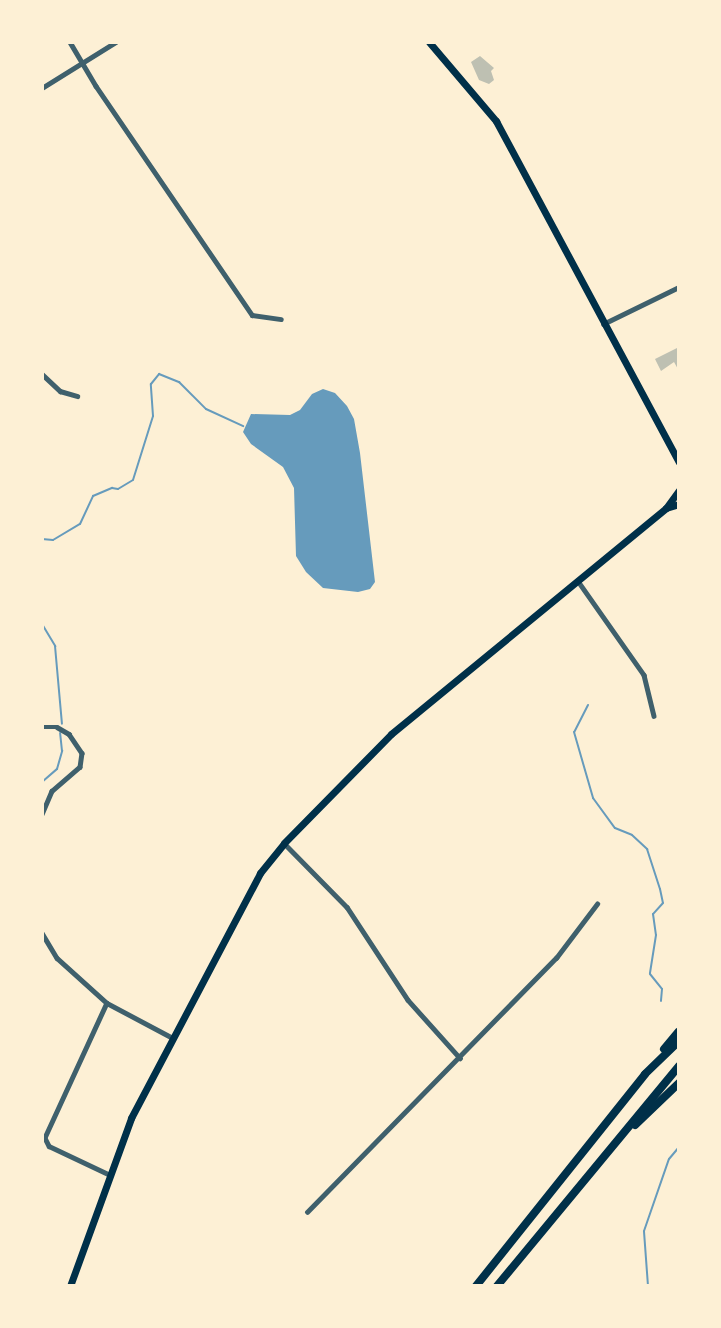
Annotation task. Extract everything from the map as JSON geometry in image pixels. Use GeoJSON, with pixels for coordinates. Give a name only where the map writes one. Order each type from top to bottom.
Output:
{"type":"FeatureCollection","features":[{"type":"Feature","properties":{"kind":"highway"},"geometry":{"type":"LineString","coordinates":[[476,1286],[679,1031]]}},
{"type":"Feature","properties":{"kind":"highway"},"geometry":{"type":"LineString","coordinates":[[645,1074],[679,1041]]}},
{"type":"Feature","properties":{"kind":"highway"},"geometry":{"type":"LineString","coordinates":[[497,1286],[679,1066]]}},
{"type":"Feature","properties":{"kind":"highway"},"geometry":{"type":"LineString","coordinates":[[611,1148],[679,1083]]}},
{"type":"Feature","properties":{"kind":"main road"},"geometry":{"type":"LineString","coordinates":[[429,42],[496,121],[679,462]]}},
{"type":"Feature","properties":{"kind":"main road"},"geometry":{"type":"LineString","coordinates":[[70,1286],[108,1174],[171,1037],[240,905],[284,843],[391,734],[666,508],[679,490]]}},
{"type":"Feature","properties":{"kind":"main road"},"geometry":{"type":"LineString","coordinates":[[666,508],[679,504]]}},
{"type":"Feature","properties":{"kind":"street"},"geometry":{"type":"LineString","coordinates":[[70,42],[81,63],[252,315],[281,319]]}},
{"type":"Feature","properties":{"kind":"street"},"geometry":{"type":"LineString","coordinates":[[42,88],[116,42]]}},
{"type":"Feature","properties":{"kind":"street"},"geometry":{"type":"LineString","coordinates":[[603,324],[679,287]]}},
{"type":"Feature","properties":{"kind":"street"},"geometry":{"type":"LineString","coordinates":[[42,374],[60,391],[77,396]]}},
{"type":"Feature","properties":{"kind":"street"},"geometry":{"type":"LineString","coordinates":[[578,581],[644,675],[654,716]]}},
{"type":"Feature","properties":{"kind":"street"},"geometry":{"type":"LineString","coordinates":[[42,814],[52,791],[80,766],[82,753],[69,734],[43,724]]}},
{"type":"Feature","properties":{"kind":"street"},"geometry":{"type":"LineString","coordinates":[[284,843],[347,907],[408,1000],[460,1058]]}},
{"type":"Feature","properties":{"kind":"street"},"geometry":{"type":"LineString","coordinates":[[307,1212],[556,958],[597,904]]}},
{"type":"Feature","properties":{"kind":"street"},"geometry":{"type":"LineString","coordinates":[[42,933],[57,958],[107,1003],[171,1037]]}},
{"type":"Feature","properties":{"kind":"street"},"geometry":{"type":"LineString","coordinates":[[107,1003],[45,1138],[50,1146],[108,1174]]}},
{"type":"Feature","properties":{"kind":"water"},"geometry":{"type":"Polygon","coordinates":[[[323,389],[335,393],[347,406],[354,419],[360,453],[375,582],[370,589],[358,592],[323,588],[306,572],[296,556],[294,488],[283,467],[251,444],[243,432],[251,414],[290,415],[300,410],[312,394],[323,389]]]}},
{"type":"Feature","properties":{"kind":"building"},"geometry":{"type":"Polygon","coordinates":[[[480,56],[494,68],[491,71],[494,80],[489,84],[479,80],[471,62],[480,56]]]}},
{"type":"Feature","properties":{"kind":"building"},"geometry":{"type":"Polygon","coordinates":[[[679,347],[679,371],[674,362],[661,371],[655,359],[679,347]]]}},
{"type":"Feature","properties":{"kind":"waterway"},"geometry":{"type":"LineString","coordinates":[[42,539],[53,540],[80,524],[93,496],[112,488],[118,489],[133,480],[153,416],[151,384],[159,374],[179,382],[206,409],[243,426]]}},
{"type":"Feature","properties":{"kind":"waterway"},"geometry":{"type":"LineString","coordinates":[[42,624],[55,646],[62,724]]}},
{"type":"Feature","properties":{"kind":"waterway"},"geometry":{"type":"LineString","coordinates":[[588,705],[574,732],[593,798],[615,828],[632,835],[647,849],[660,889],[663,903],[653,914],[656,935],[650,974],[662,989],[661,1001]]}},
{"type":"Feature","properties":{"kind":"waterway"},"geometry":{"type":"LineString","coordinates":[[42,782],[57,769],[62,751],[60,733]]}},
{"type":"Feature","properties":{"kind":"waterway"},"geometry":{"type":"LineString","coordinates":[[648,1286],[644,1231],[669,1159],[679,1147]]}}]}
